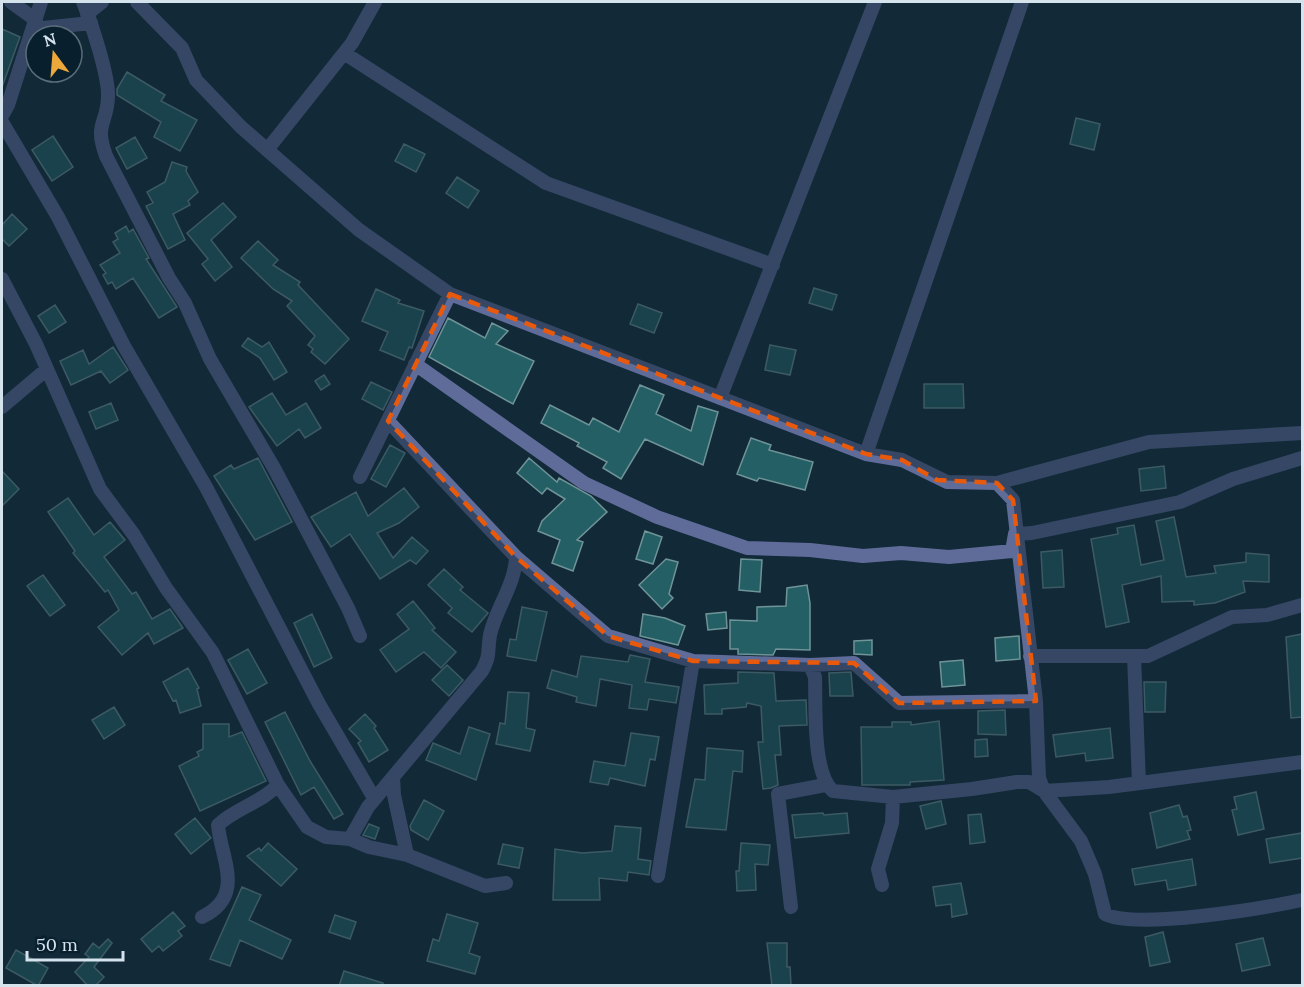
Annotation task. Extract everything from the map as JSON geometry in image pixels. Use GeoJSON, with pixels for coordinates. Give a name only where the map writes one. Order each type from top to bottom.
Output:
{"type":"FeatureCollection","features":[{"type":"Feature","properties":{"kind":"street"},"geometry":{"type":"LineString","coordinates":[[11,2],[35,24]]}},
{"type":"Feature","properties":{"kind":"street"},"geometry":{"type":"LineString","coordinates":[[35,24],[41,2]]}},
{"type":"Feature","properties":{"kind":"street"},"geometry":{"type":"LineString","coordinates":[[35,24],[87,13],[102,2]]}},
{"type":"Feature","properties":{"kind":"street"},"geometry":{"type":"LineString","coordinates":[[136,2],[182,48],[196,80],[241,127],[359,230],[450,294],[866,454],[902,460],[947,482],[997,483],[1149,441],[1302,433]]}},
{"type":"Feature","properties":{"kind":"street"},"geometry":{"type":"LineString","coordinates":[[267,150],[344,53],[375,2]]}},
{"type":"Feature","properties":{"kind":"street"},"geometry":{"type":"LineString","coordinates":[[720,398],[875,2]]}},
{"type":"Feature","properties":{"kind":"street"},"geometry":{"type":"LineString","coordinates":[[866,454],[1019,2]]}},
{"type":"Feature","properties":{"kind":"street"},"geometry":{"type":"LineString","coordinates":[[87,13],[108,96],[99,136],[106,156],[169,278],[185,303],[210,359],[274,468],[360,636]]}},
{"type":"Feature","properties":{"kind":"street"},"geometry":{"type":"LineString","coordinates":[[344,53],[546,183],[773,265]]}},
{"type":"Feature","properties":{"kind":"street"},"geometry":{"type":"LineString","coordinates":[[2,116],[24,57]]}},
{"type":"Feature","properties":{"kind":"street"},"geometry":{"type":"LineString","coordinates":[[2,122],[53,207],[124,345],[206,487],[319,704],[374,798]]}},
{"type":"Feature","properties":{"kind":"street"},"geometry":{"type":"LineString","coordinates":[[2,279],[48,369],[100,489],[134,535],[166,588],[213,653],[278,785],[307,827],[326,837],[350,839],[369,847],[407,855],[485,886],[506,883]]}},
{"type":"Feature","properties":{"kind":"street"},"geometry":{"type":"LineString","coordinates":[[360,477],[450,294]]}},
{"type":"Feature","properties":{"kind":"street"},"geometry":{"type":"LineString","coordinates":[[415,364],[584,483],[657,517],[747,548],[810,550],[864,556],[902,553],[949,557],[1012,551],[1016,534]]}},
{"type":"Feature","properties":{"kind":"street"},"geometry":{"type":"LineString","coordinates":[[2,406],[48,369]]}},
{"type":"Feature","properties":{"kind":"street"},"geometry":{"type":"LineString","coordinates":[[388,421],[516,557],[608,636],[693,662],[810,665],[854,663],[899,703],[1036,701]]}},
{"type":"Feature","properties":{"kind":"street"},"geometry":{"type":"LineString","coordinates":[[1016,534],[1132,514],[1180,502],[1233,479],[1302,458]]}},
{"type":"Feature","properties":{"kind":"street"},"geometry":{"type":"LineString","coordinates":[[997,483],[1013,500],[1036,701],[1038,770],[1044,791],[1081,841],[1095,874],[1103,909],[1111,917],[1128,919],[1226,913],[1302,900]]}},
{"type":"Feature","properties":{"kind":"street"},"geometry":{"type":"LineString","coordinates":[[350,839],[374,798],[482,672],[490,656],[490,635],[516,570],[516,557]]}},
{"type":"Feature","properties":{"kind":"street"},"geometry":{"type":"LineString","coordinates":[[1030,656],[1148,656],[1232,617],[1268,615],[1302,605]]}},
{"type":"Feature","properties":{"kind":"street"},"geometry":{"type":"LineString","coordinates":[[1134,656],[1138,783]]}},
{"type":"Feature","properties":{"kind":"street"},"geometry":{"type":"LineString","coordinates":[[658,876],[693,662]]}},
{"type":"Feature","properties":{"kind":"street"},"geometry":{"type":"LineString","coordinates":[[810,665],[815,677],[820,768],[825,785],[833,791],[893,797],[1017,782],[1029,782],[1044,791],[1138,783],[1302,762]]}},
{"type":"Feature","properties":{"kind":"street"},"geometry":{"type":"LineString","coordinates":[[393,777],[394,795],[407,855]]}},
{"type":"Feature","properties":{"kind":"street"},"geometry":{"type":"LineString","coordinates":[[202,917],[214,911],[226,895],[229,875],[218,825],[226,817],[268,795],[278,785]]}},
{"type":"Feature","properties":{"kind":"street"},"geometry":{"type":"LineString","coordinates":[[791,907],[778,794],[825,785]]}},
{"type":"Feature","properties":{"kind":"street"},"geometry":{"type":"LineString","coordinates":[[882,885],[878,870],[892,823],[893,797]]}},
{"type":"Feature","properties":{"kind":"highlighted area"},"geometry":{"type":"Polygon","coordinates":[[[450,294],[866,454],[902,460],[937,480],[997,483],[1013,500],[1036,701],[899,703],[854,663],[693,661],[608,636],[516,557],[388,421],[450,294]]]}},
{"type":"Feature","properties":{"kind":"building"},"geometry":{"type":"Polygon","coordinates":[[[2,29],[20,37],[2,87],[2,29]]]}},
{"type":"Feature","properties":{"kind":"building"},"geometry":{"type":"Polygon","coordinates":[[[127,72],[165,95],[161,101],[197,120],[180,151],[154,137],[161,122],[117,95],[117,89],[127,72]]]}},
{"type":"Feature","properties":{"kind":"building"},"geometry":{"type":"Polygon","coordinates":[[[1076,118],[1100,124],[1094,150],[1070,144],[1076,118]]]}},
{"type":"Feature","properties":{"kind":"building"},"geometry":{"type":"Polygon","coordinates":[[[53,136],[73,167],[52,181],[32,150],[53,136]]]}},
{"type":"Feature","properties":{"kind":"building"},"geometry":{"type":"Polygon","coordinates":[[[135,137],[147,158],[127,169],[116,148],[135,137]]]}},
{"type":"Feature","properties":{"kind":"building"},"geometry":{"type":"Polygon","coordinates":[[[404,144],[425,154],[416,172],[395,161],[404,144]]]}},
{"type":"Feature","properties":{"kind":"building"},"geometry":{"type":"Polygon","coordinates":[[[172,162],[187,167],[186,171],[198,192],[188,201],[190,205],[173,214],[185,240],[168,249],[146,206],[153,203],[147,192],[165,182],[172,162]]]}},
{"type":"Feature","properties":{"kind":"building"},"geometry":{"type":"Polygon","coordinates":[[[457,177],[479,191],[468,208],[446,193],[457,177]]]}},
{"type":"Feature","properties":{"kind":"building"},"geometry":{"type":"Polygon","coordinates":[[[223,203],[236,217],[211,240],[232,267],[215,281],[202,264],[208,259],[187,233],[223,203]]]}},
{"type":"Feature","properties":{"kind":"building"},"geometry":{"type":"Polygon","coordinates":[[[12,214],[27,229],[9,246],[2,239],[2,225],[12,214]]]}},
{"type":"Feature","properties":{"kind":"building"},"geometry":{"type":"Polygon","coordinates":[[[126,226],[129,232],[133,229],[149,258],[146,259],[177,307],[159,318],[133,278],[116,289],[112,282],[108,284],[103,275],[106,273],[100,265],[120,253],[113,242],[118,239],[115,233],[126,226]]]}},
{"type":"Feature","properties":{"kind":"building"},"geometry":{"type":"Polygon","coordinates":[[[258,241],[278,260],[273,265],[300,282],[298,285],[349,339],[325,364],[311,352],[313,349],[308,345],[315,336],[287,306],[292,301],[273,289],[241,258],[258,241]]]}},
{"type":"Feature","properties":{"kind":"building"},"geometry":{"type":"Polygon","coordinates":[[[814,288],[837,295],[832,310],[809,303],[814,288]]]}},
{"type":"Feature","properties":{"kind":"building"},"geometry":{"type":"Polygon","coordinates":[[[376,289],[400,300],[398,303],[424,311],[412,348],[409,347],[404,360],[380,350],[388,332],[362,321],[376,289]]]}},
{"type":"Feature","properties":{"kind":"building"},"geometry":{"type":"Polygon","coordinates":[[[638,304],[662,313],[654,333],[630,324],[638,304]]]}},
{"type":"Feature","properties":{"kind":"building"},"geometry":{"type":"Polygon","coordinates":[[[55,305],[66,322],[49,333],[38,316],[55,305]]]}},
{"type":"Feature","properties":{"kind":"building"},"geometry":{"type":"Polygon","coordinates":[[[448,318],[485,338],[492,323],[508,331],[496,344],[534,361],[513,404],[429,357],[448,318]]]}},
{"type":"Feature","properties":{"kind":"building"},"geometry":{"type":"Polygon","coordinates":[[[248,338],[262,347],[269,342],[287,372],[274,380],[260,358],[242,346],[248,338]]]}},
{"type":"Feature","properties":{"kind":"building"},"geometry":{"type":"Polygon","coordinates":[[[770,345],[796,350],[790,375],[765,370],[770,345]]]}},
{"type":"Feature","properties":{"kind":"building"},"geometry":{"type":"Polygon","coordinates":[[[113,347],[128,370],[110,383],[101,371],[71,385],[60,361],[83,350],[89,364],[113,347]]]}},
{"type":"Feature","properties":{"kind":"building"},"geometry":{"type":"Polygon","coordinates":[[[324,375],[330,384],[321,390],[315,381],[324,375]]]}},
{"type":"Feature","properties":{"kind":"building"},"geometry":{"type":"Polygon","coordinates":[[[371,382],[392,392],[383,410],[362,399],[371,382]]]}},
{"type":"Feature","properties":{"kind":"building"},"geometry":{"type":"Polygon","coordinates":[[[924,384],[963,384],[964,408],[924,408],[924,384]]]}},
{"type":"Feature","properties":{"kind":"building"},"geometry":{"type":"Polygon","coordinates":[[[640,385],[664,395],[656,414],[691,431],[698,406],[718,412],[703,465],[645,439],[621,479],[603,468],[607,462],[577,446],[579,443],[541,423],[550,405],[589,425],[593,418],[619,432],[640,385]]]}},
{"type":"Feature","properties":{"kind":"building"},"geometry":{"type":"Polygon","coordinates":[[[272,393],[286,415],[306,403],[321,428],[305,438],[299,429],[277,446],[249,407],[272,393]]]}},
{"type":"Feature","properties":{"kind":"building"},"geometry":{"type":"Polygon","coordinates":[[[111,403],[118,420],[96,429],[89,412],[111,403]]]}},
{"type":"Feature","properties":{"kind":"building"},"geometry":{"type":"Polygon","coordinates":[[[751,438],[771,445],[769,450],[813,462],[805,490],[759,478],[757,481],[737,474],[751,438]]]}},
{"type":"Feature","properties":{"kind":"building"},"geometry":{"type":"Polygon","coordinates":[[[390,445],[405,453],[386,487],[371,479],[390,445]]]}},
{"type":"Feature","properties":{"kind":"building"},"geometry":{"type":"Polygon","coordinates":[[[258,458],[292,522],[255,540],[214,476],[231,465],[234,469],[258,458]]]}},
{"type":"Feature","properties":{"kind":"building"},"geometry":{"type":"Polygon","coordinates":[[[529,458],[557,482],[559,478],[591,496],[607,512],[577,540],[583,542],[573,571],[552,563],[560,540],[538,531],[542,521],[565,499],[547,488],[542,494],[517,473],[529,458]]]}},
{"type":"Feature","properties":{"kind":"building"},"geometry":{"type":"Polygon","coordinates":[[[1164,466],[1166,488],[1141,491],[1139,469],[1164,466]]]}},
{"type":"Feature","properties":{"kind":"building"},"geometry":{"type":"Polygon","coordinates":[[[2,471],[19,489],[2,506],[2,471]]]}},
{"type":"Feature","properties":{"kind":"building"},"geometry":{"type":"Polygon","coordinates":[[[404,488],[419,507],[399,523],[377,533],[393,558],[412,537],[428,551],[416,564],[410,560],[380,579],[350,534],[331,547],[311,517],[356,492],[368,516],[404,488]]]}},
{"type":"Feature","properties":{"kind":"building"},"geometry":{"type":"Polygon","coordinates":[[[68,498],[94,535],[110,522],[125,540],[104,557],[132,594],[136,592],[152,619],[170,609],[183,628],[154,644],[148,633],[122,655],[98,627],[119,610],[108,590],[105,592],[73,553],[75,551],[48,512],[68,498]]]}},
{"type":"Feature","properties":{"kind":"building"},"geometry":{"type":"Polygon","coordinates":[[[1174,517],[1186,577],[1216,573],[1214,566],[1246,562],[1246,553],[1269,555],[1269,582],[1243,581],[1245,592],[1215,603],[1194,605],[1194,601],[1162,602],[1161,576],[1122,585],[1129,622],[1106,627],[1091,539],[1118,534],[1117,528],[1134,525],[1141,565],[1164,560],[1156,521],[1174,517]]]}},
{"type":"Feature","properties":{"kind":"building"},"geometry":{"type":"Polygon","coordinates":[[[645,531],[662,537],[653,564],[636,559],[645,531]]]}},
{"type":"Feature","properties":{"kind":"building"},"geometry":{"type":"Polygon","coordinates":[[[1062,550],[1064,587],[1043,588],[1041,552],[1062,550]]]}},
{"type":"Feature","properties":{"kind":"building"},"geometry":{"type":"Polygon","coordinates":[[[666,559],[678,562],[669,594],[673,598],[662,609],[639,585],[666,559]]]}},
{"type":"Feature","properties":{"kind":"building"},"geometry":{"type":"Polygon","coordinates":[[[741,559],[762,560],[760,592],[739,590],[741,559]]]}},
{"type":"Feature","properties":{"kind":"building"},"geometry":{"type":"Polygon","coordinates":[[[444,569],[463,587],[460,590],[488,613],[472,632],[448,613],[452,608],[428,585],[444,569]]]}},
{"type":"Feature","properties":{"kind":"building"},"geometry":{"type":"Polygon","coordinates":[[[43,575],[65,605],[50,616],[27,586],[43,575]]]}},
{"type":"Feature","properties":{"kind":"building"},"geometry":{"type":"Polygon","coordinates":[[[807,585],[810,603],[810,650],[776,649],[773,655],[738,654],[738,649],[730,649],[730,620],[757,621],[757,607],[786,606],[787,588],[807,585]]]}},
{"type":"Feature","properties":{"kind":"building"},"geometry":{"type":"Polygon","coordinates":[[[413,601],[435,628],[432,630],[456,652],[441,668],[424,652],[396,672],[380,650],[409,629],[397,614],[413,601]]]}},
{"type":"Feature","properties":{"kind":"building"},"geometry":{"type":"Polygon","coordinates":[[[522,607],[547,612],[536,661],[507,656],[510,639],[516,640],[522,607]]]}},
{"type":"Feature","properties":{"kind":"building"},"geometry":{"type":"Polygon","coordinates":[[[726,612],[727,628],[708,630],[706,614],[726,612]]]}},
{"type":"Feature","properties":{"kind":"building"},"geometry":{"type":"Polygon","coordinates":[[[312,614],[332,658],[314,667],[294,623],[312,614]]]}},
{"type":"Feature","properties":{"kind":"building"},"geometry":{"type":"Polygon","coordinates":[[[643,614],[665,618],[685,626],[678,645],[640,636],[643,614]]]}},
{"type":"Feature","properties":{"kind":"building"},"geometry":{"type":"Polygon","coordinates":[[[1302,634],[1302,717],[1291,718],[1286,637],[1302,634]]]}},
{"type":"Feature","properties":{"kind":"building"},"geometry":{"type":"Polygon","coordinates":[[[1019,636],[1020,659],[996,661],[995,638],[1019,636]]]}},
{"type":"Feature","properties":{"kind":"building"},"geometry":{"type":"Polygon","coordinates":[[[872,640],[872,655],[854,654],[854,641],[872,640]]]}},
{"type":"Feature","properties":{"kind":"building"},"geometry":{"type":"Polygon","coordinates":[[[248,649],[267,683],[247,694],[228,660],[248,649]]]}},
{"type":"Feature","properties":{"kind":"building"},"geometry":{"type":"Polygon","coordinates":[[[630,655],[650,659],[645,682],[679,687],[676,703],[649,699],[647,710],[629,708],[632,685],[600,679],[596,706],[576,702],[577,697],[547,688],[552,670],[577,677],[581,656],[628,662],[630,655]]]}},
{"type":"Feature","properties":{"kind":"building"},"geometry":{"type":"Polygon","coordinates":[[[963,660],[965,685],[942,687],[940,662],[963,660]]]}},
{"type":"Feature","properties":{"kind":"building"},"geometry":{"type":"Polygon","coordinates":[[[447,665],[463,680],[449,696],[432,680],[447,665]]]}},
{"type":"Feature","properties":{"kind":"building"},"geometry":{"type":"Polygon","coordinates":[[[188,668],[199,688],[197,689],[201,706],[180,713],[176,700],[173,701],[163,682],[188,668]]]}},
{"type":"Feature","properties":{"kind":"building"},"geometry":{"type":"Polygon","coordinates":[[[738,672],[774,673],[776,701],[806,700],[807,725],[779,726],[781,755],[775,755],[778,785],[771,788],[763,789],[758,742],[763,742],[761,706],[747,703],[746,707],[722,709],[722,714],[705,714],[704,685],[738,683],[738,672]]]}},
{"type":"Feature","properties":{"kind":"building"},"geometry":{"type":"Polygon","coordinates":[[[851,672],[853,696],[830,696],[829,673],[851,672]]]}},
{"type":"Feature","properties":{"kind":"building"},"geometry":{"type":"Polygon","coordinates":[[[1144,682],[1166,682],[1165,712],[1145,712],[1144,682]]]}},
{"type":"Feature","properties":{"kind":"building"},"geometry":{"type":"Polygon","coordinates":[[[508,692],[529,693],[526,728],[535,730],[530,751],[496,744],[500,723],[505,724],[508,692]]]}},
{"type":"Feature","properties":{"kind":"building"},"geometry":{"type":"Polygon","coordinates":[[[114,707],[125,725],[104,739],[92,720],[114,707]]]}},
{"type":"Feature","properties":{"kind":"building"},"geometry":{"type":"Polygon","coordinates":[[[1005,710],[1006,735],[978,734],[978,711],[1005,710]]]}},
{"type":"Feature","properties":{"kind":"building"},"geometry":{"type":"Polygon","coordinates":[[[285,712],[310,761],[343,814],[334,819],[314,787],[301,795],[265,722],[285,712]]]}},
{"type":"Feature","properties":{"kind":"building"},"geometry":{"type":"Polygon","coordinates":[[[365,714],[376,726],[374,728],[388,750],[369,762],[358,743],[361,741],[349,729],[365,714]]]}},
{"type":"Feature","properties":{"kind":"building"},"geometry":{"type":"Polygon","coordinates":[[[939,721],[944,780],[910,782],[910,785],[862,785],[861,727],[892,727],[892,722],[911,722],[911,725],[939,721]]]}},
{"type":"Feature","properties":{"kind":"building"},"geometry":{"type":"Polygon","coordinates":[[[203,724],[229,724],[229,737],[242,732],[266,781],[200,811],[179,766],[199,756],[197,752],[203,749],[203,724]]]}},
{"type":"Feature","properties":{"kind":"building"},"geometry":{"type":"Polygon","coordinates":[[[469,727],[490,734],[476,780],[426,760],[433,743],[460,754],[469,727]]]}},
{"type":"Feature","properties":{"kind":"building"},"geometry":{"type":"Polygon","coordinates":[[[1110,728],[1113,758],[1086,761],[1085,753],[1056,757],[1053,735],[1110,728]]]}},
{"type":"Feature","properties":{"kind":"building"},"geometry":{"type":"Polygon","coordinates":[[[631,733],[659,737],[655,760],[650,759],[645,786],[610,778],[608,785],[590,782],[594,761],[625,766],[631,733]]]}},
{"type":"Feature","properties":{"kind":"building"},"geometry":{"type":"Polygon","coordinates":[[[987,739],[988,756],[975,757],[975,740],[987,739]]]}},
{"type":"Feature","properties":{"kind":"building"},"geometry":{"type":"Polygon","coordinates":[[[707,748],[743,751],[742,772],[733,771],[726,830],[686,827],[695,779],[705,780],[707,748]]]}},
{"type":"Feature","properties":{"kind":"building"},"geometry":{"type":"Polygon","coordinates":[[[1256,792],[1264,829],[1238,835],[1232,810],[1237,809],[1234,797],[1256,792]]]}},
{"type":"Feature","properties":{"kind":"building"},"geometry":{"type":"Polygon","coordinates":[[[424,800],[444,811],[428,840],[411,830],[410,826],[424,800]]]}},
{"type":"Feature","properties":{"kind":"building"},"geometry":{"type":"Polygon","coordinates":[[[941,801],[946,824],[926,829],[920,806],[941,801]]]}},
{"type":"Feature","properties":{"kind":"building"},"geometry":{"type":"Polygon","coordinates":[[[1179,805],[1183,817],[1187,816],[1191,830],[1187,831],[1190,839],[1157,848],[1150,813],[1179,805]]]}},
{"type":"Feature","properties":{"kind":"building"},"geometry":{"type":"Polygon","coordinates":[[[823,813],[824,815],[847,813],[849,833],[795,838],[792,815],[823,813]]]}},
{"type":"Feature","properties":{"kind":"building"},"geometry":{"type":"Polygon","coordinates":[[[981,814],[985,842],[970,844],[968,815],[981,814]]]}},
{"type":"Feature","properties":{"kind":"building"},"geometry":{"type":"Polygon","coordinates":[[[195,818],[211,838],[191,854],[175,834],[195,818]]]}},
{"type":"Feature","properties":{"kind":"building"},"geometry":{"type":"Polygon","coordinates":[[[369,824],[379,828],[375,839],[363,835],[369,824]]]}},
{"type":"Feature","properties":{"kind":"building"},"geometry":{"type":"Polygon","coordinates":[[[615,826],[641,828],[638,859],[651,861],[649,875],[628,872],[627,881],[599,878],[600,900],[553,900],[555,849],[582,853],[612,851],[615,826]]]}},
{"type":"Feature","properties":{"kind":"building"},"geometry":{"type":"Polygon","coordinates":[[[1302,833],[1302,858],[1270,863],[1266,839],[1302,833]]]}},
{"type":"Feature","properties":{"kind":"building"},"geometry":{"type":"Polygon","coordinates":[[[268,843],[297,869],[281,886],[247,856],[259,848],[261,851],[268,843]]]}},
{"type":"Feature","properties":{"kind":"building"},"geometry":{"type":"Polygon","coordinates":[[[741,843],[770,845],[768,865],[755,864],[756,890],[737,891],[736,871],[739,871],[741,843]]]}},
{"type":"Feature","properties":{"kind":"building"},"geometry":{"type":"Polygon","coordinates":[[[503,844],[523,848],[519,868],[498,864],[503,844]]]}},
{"type":"Feature","properties":{"kind":"building"},"geometry":{"type":"Polygon","coordinates":[[[1192,859],[1196,885],[1168,890],[1166,880],[1135,885],[1132,869],[1192,859]]]}},
{"type":"Feature","properties":{"kind":"building"},"geometry":{"type":"Polygon","coordinates":[[[961,883],[967,914],[952,917],[951,904],[936,906],[933,887],[961,883]]]}},
{"type":"Feature","properties":{"kind":"building"},"geometry":{"type":"Polygon","coordinates":[[[242,887],[261,895],[249,920],[291,940],[282,959],[240,940],[230,966],[210,959],[242,887]]]}},
{"type":"Feature","properties":{"kind":"building"},"geometry":{"type":"Polygon","coordinates":[[[173,912],[185,926],[178,931],[182,936],[163,951],[159,946],[152,952],[141,939],[173,912]]]}},
{"type":"Feature","properties":{"kind":"building"},"geometry":{"type":"Polygon","coordinates":[[[447,914],[478,923],[469,953],[480,957],[475,974],[427,961],[433,939],[439,941],[447,914]]]}},
{"type":"Feature","properties":{"kind":"building"},"geometry":{"type":"Polygon","coordinates":[[[335,915],[356,922],[350,939],[329,932],[335,915]]]}},
{"type":"Feature","properties":{"kind":"building"},"geometry":{"type":"Polygon","coordinates":[[[1163,932],[1170,962],[1150,966],[1145,937],[1163,932]]]}},
{"type":"Feature","properties":{"kind":"building"},"geometry":{"type":"Polygon","coordinates":[[[1263,938],[1270,965],[1242,971],[1236,944],[1263,938]]]}},
{"type":"Feature","properties":{"kind":"building"},"geometry":{"type":"Polygon","coordinates":[[[108,939],[112,943],[94,967],[104,977],[95,986],[88,986],[75,972],[89,957],[85,954],[93,943],[99,948],[108,939]]]}},
{"type":"Feature","properties":{"kind":"building"},"geometry":{"type":"Polygon","coordinates":[[[767,943],[787,943],[787,967],[790,967],[791,986],[772,986],[767,943]]]}},
{"type":"Feature","properties":{"kind":"building"},"geometry":{"type":"Polygon","coordinates":[[[16,950],[48,968],[38,986],[6,968],[16,950]]]}},
{"type":"Feature","properties":{"kind":"building"},"geometry":{"type":"Polygon","coordinates":[[[344,971],[383,983],[383,986],[339,986],[344,971]]]}}]}
